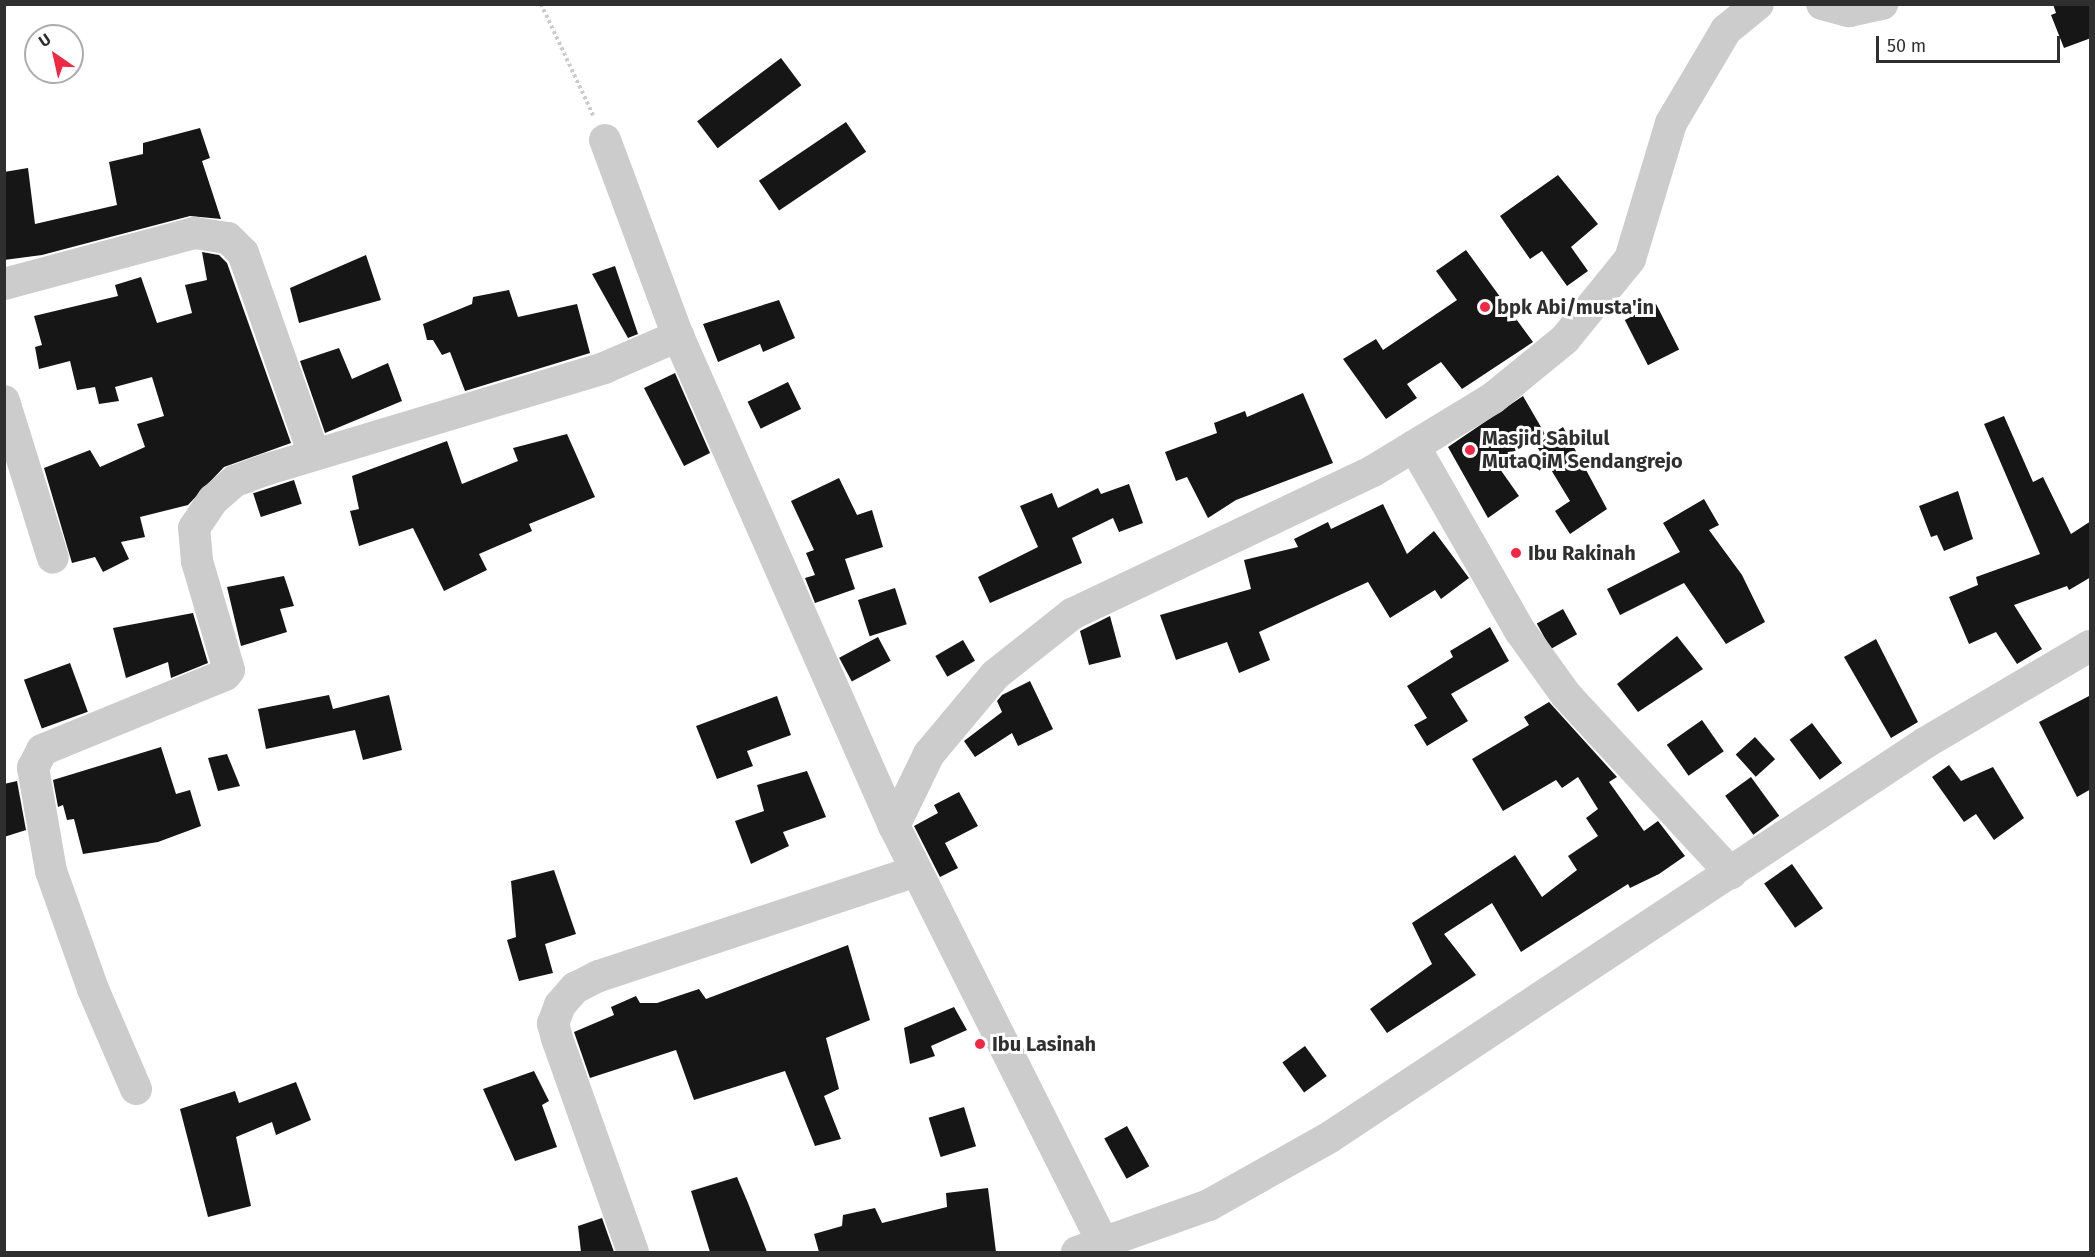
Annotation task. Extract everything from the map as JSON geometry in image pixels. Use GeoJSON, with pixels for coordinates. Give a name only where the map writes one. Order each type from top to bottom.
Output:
{"type":"FeatureCollection","features":[{"type":"Feature","properties":{"kind":"street"},"geometry":{"type":"LineString","coordinates":[[894,826],[929,754],[982,690],[1072,614],[1333,492],[1414,446],[1523,375],[1605,295],[1630,259],[1642,229],[1671,123],[1726,30],[1758,4]]}},
{"type":"Feature","properties":{"kind":"street"},"geometry":{"type":"LineString","coordinates":[[1822,4],[1849,11],[1882,4]]}},
{"type":"Feature","properties":{"kind":"street"},"geometry":{"type":"LineString","coordinates":[[605,140],[678,336],[894,826],[1088,1250],[1209,1205],[1330,1137],[1935,737],[2091,646]]}},
{"type":"Feature","properties":{"kind":"street"},"geometry":{"type":"LineString","coordinates":[[4,284],[195,233],[228,238],[243,253],[314,455]]}},
{"type":"Feature","properties":{"kind":"street"},"geometry":{"type":"LineString","coordinates":[[136,1089],[93,989],[51,871],[34,759],[42,750],[225,675],[229,670],[197,561],[194,528],[213,500],[235,481],[604,368],[678,336]]}},
{"type":"Feature","properties":{"kind":"street"},"geometry":{"type":"LineString","coordinates":[[4,401],[53,558]]}},
{"type":"Feature","properties":{"kind":"street"},"geometry":{"type":"LineString","coordinates":[[1414,446],[1520,631],[1566,695],[1731,873]]}},
{"type":"Feature","properties":{"kind":"street"},"geometry":{"type":"LineString","coordinates":[[633,1252],[557,1038],[553,1024],[560,1005],[575,988],[599,976],[916,871]]}},
{"type":"Feature","properties":{"kind":"path"},"geometry":{"type":"LineString","coordinates":[[541,4],[605,140]]}},
{"type":"Feature","properties":{"kind":"building"},"geometry":{"type":"Polygon","coordinates":[[[2053,4],[2091,4],[2091,38],[2064,48],[2051,15],[2056,13],[2053,4]]]}},
{"type":"Feature","properties":{"kind":"building"},"geometry":{"type":"Polygon","coordinates":[[[781,58],[801,85],[718,148],[697,121],[781,58]]]}},
{"type":"Feature","properties":{"kind":"building"},"geometry":{"type":"Polygon","coordinates":[[[846,122],[866,152],[779,211],[759,181],[846,122]]]}},
{"type":"Feature","properties":{"kind":"building"},"geometry":{"type":"Polygon","coordinates":[[[200,128],[210,158],[202,161],[221,219],[190,216],[42,255],[4,260],[4,172],[28,168],[35,224],[117,205],[109,162],[143,154],[143,143],[200,128]]]}},
{"type":"Feature","properties":{"kind":"building"},"geometry":{"type":"Polygon","coordinates":[[[1558,175],[1598,224],[1571,247],[1588,271],[1567,286],[1542,251],[1530,259],[1500,216],[1558,175]]]}},
{"type":"Feature","properties":{"kind":"building"},"geometry":{"type":"Polygon","coordinates":[[[1466,250],[1533,342],[1462,389],[1441,362],[1407,384],[1417,398],[1386,419],[1343,359],[1376,339],[1383,350],[1457,300],[1436,271],[1466,250]]]}},
{"type":"Feature","properties":{"kind":"building"},"geometry":{"type":"Polygon","coordinates":[[[202,252],[219,255],[227,263],[291,443],[224,467],[188,505],[140,517],[145,537],[121,542],[129,559],[103,572],[95,557],[72,563],[44,468],[90,450],[100,467],[145,447],[137,424],[164,416],[152,377],[115,387],[119,401],[99,404],[95,387],[77,390],[70,361],[39,369],[35,347],[42,345],[34,316],[118,296],[115,285],[141,277],[157,323],[192,313],[185,285],[207,280],[202,252]]]}},
{"type":"Feature","properties":{"kind":"building"},"geometry":{"type":"Polygon","coordinates":[[[366,255],[381,300],[299,323],[290,288],[366,255]]]}},
{"type":"Feature","properties":{"kind":"building"},"geometry":{"type":"Polygon","coordinates":[[[615,266],[638,334],[628,338],[592,274],[615,266]]]}},
{"type":"Feature","properties":{"kind":"building"},"geometry":{"type":"Polygon","coordinates":[[[509,290],[518,317],[577,304],[590,353],[465,391],[450,352],[442,355],[433,340],[427,340],[423,324],[472,304],[473,297],[509,290]]]}},
{"type":"Feature","properties":{"kind":"building"},"geometry":{"type":"Polygon","coordinates":[[[779,300],[795,338],[763,352],[760,344],[718,362],[703,324],[779,300]]]}},
{"type":"Feature","properties":{"kind":"building"},"geometry":{"type":"Polygon","coordinates":[[[1656,304],[1679,349],[1648,365],[1625,320],[1656,304]]]}},
{"type":"Feature","properties":{"kind":"building"},"geometry":{"type":"Polygon","coordinates":[[[339,348],[352,379],[388,363],[402,401],[325,433],[300,361],[339,348]]]}},
{"type":"Feature","properties":{"kind":"building"},"geometry":{"type":"Polygon","coordinates":[[[675,373],[710,453],[684,466],[644,388],[675,373]]]}},
{"type":"Feature","properties":{"kind":"building"},"geometry":{"type":"Polygon","coordinates":[[[788,382],[801,409],[761,429],[748,402],[788,382]]]}},
{"type":"Feature","properties":{"kind":"building"},"geometry":{"type":"Polygon","coordinates":[[[1303,393],[1333,463],[1236,500],[1208,518],[1187,477],[1176,481],[1165,452],[1217,433],[1214,423],[1245,411],[1247,417],[1303,393]]]}},
{"type":"Feature","properties":{"kind":"building"},"geometry":{"type":"Polygon","coordinates":[[[1523,396],[1545,434],[1495,462],[1519,496],[1488,518],[1448,447],[1523,396]]]}},
{"type":"Feature","properties":{"kind":"building"},"geometry":{"type":"Polygon","coordinates":[[[2004,416],[2033,482],[2043,477],[2071,534],[2091,521],[2091,577],[2069,590],[2067,586],[2014,605],[2042,649],[2017,664],[1996,632],[1969,644],[1949,597],[1978,585],[1976,577],[2040,554],[1984,424],[2004,416]]]}},
{"type":"Feature","properties":{"kind":"building"},"geometry":{"type":"Polygon","coordinates":[[[1563,427],[1607,509],[1570,534],[1555,511],[1570,501],[1536,445],[1563,427]]]}},
{"type":"Feature","properties":{"kind":"building"},"geometry":{"type":"Polygon","coordinates":[[[567,434],[595,497],[529,524],[532,531],[479,554],[487,570],[444,591],[413,528],[359,546],[350,511],[359,509],[352,476],[447,441],[462,484],[518,461],[513,448],[567,434]]]}},
{"type":"Feature","properties":{"kind":"building"},"geometry":{"type":"Polygon","coordinates":[[[839,478],[857,515],[872,510],[883,547],[845,559],[855,589],[815,603],[805,578],[815,575],[806,553],[814,550],[791,501],[839,478]]]}},
{"type":"Feature","properties":{"kind":"building"},"geometry":{"type":"Polygon","coordinates":[[[294,480],[302,504],[261,517],[253,493],[294,480]]]}},
{"type":"Feature","properties":{"kind":"building"},"geometry":{"type":"Polygon","coordinates":[[[1129,484],[1143,523],[1119,532],[1113,518],[1072,538],[1082,563],[990,603],[978,577],[1038,547],[1020,506],[1052,493],[1058,508],[1098,488],[1101,494],[1129,484]]]}},
{"type":"Feature","properties":{"kind":"building"},"geometry":{"type":"Polygon","coordinates":[[[1958,491],[1973,539],[1944,551],[1937,535],[1931,537],[1919,506],[1958,491]]]}},
{"type":"Feature","properties":{"kind":"building"},"geometry":{"type":"Polygon","coordinates":[[[1704,499],[1719,525],[1709,530],[1742,575],[1765,622],[1726,644],[1684,583],[1620,615],[1607,589],[1680,552],[1663,523],[1704,499]]]}},
{"type":"Feature","properties":{"kind":"building"},"geometry":{"type":"Polygon","coordinates":[[[1383,504],[1407,554],[1434,531],[1469,578],[1441,599],[1435,590],[1390,618],[1368,582],[1259,632],[1270,660],[1239,673],[1227,642],[1176,660],[1160,615],[1251,589],[1244,560],[1298,547],[1294,539],[1328,522],[1331,529],[1383,504]]]}},
{"type":"Feature","properties":{"kind":"building"},"geometry":{"type":"Polygon","coordinates":[[[284,576],[294,606],[280,609],[287,632],[241,646],[227,587],[284,576]]]}},
{"type":"Feature","properties":{"kind":"building"},"geometry":{"type":"Polygon","coordinates":[[[895,588],[907,624],[870,636],[858,600],[895,588]]]}},
{"type":"Feature","properties":{"kind":"building"},"geometry":{"type":"Polygon","coordinates":[[[1563,609],[1577,634],[1551,649],[1537,624],[1563,609]]]}},
{"type":"Feature","properties":{"kind":"building"},"geometry":{"type":"Polygon","coordinates":[[[193,613],[208,663],[171,678],[168,662],[126,678],[113,628],[193,613]]]}},
{"type":"Feature","properties":{"kind":"building"},"geometry":{"type":"Polygon","coordinates":[[[1110,616],[1121,657],[1089,665],[1080,631],[1110,616]]]}},
{"type":"Feature","properties":{"kind":"building"},"geometry":{"type":"Polygon","coordinates":[[[1490,627],[1509,661],[1451,694],[1468,721],[1427,746],[1414,725],[1427,718],[1407,686],[1453,657],[1450,651],[1490,627]]]}},
{"type":"Feature","properties":{"kind":"building"},"geometry":{"type":"Polygon","coordinates":[[[1677,636],[1703,669],[1638,712],[1617,684],[1677,636]]]}},
{"type":"Feature","properties":{"kind":"building"},"geometry":{"type":"Polygon","coordinates":[[[878,637],[891,661],[852,681],[839,658],[878,637]]]}},
{"type":"Feature","properties":{"kind":"building"},"geometry":{"type":"Polygon","coordinates":[[[1876,639],[1918,722],[1891,738],[1844,657],[1876,639]]]}},
{"type":"Feature","properties":{"kind":"building"},"geometry":{"type":"Polygon","coordinates":[[[963,640],[975,661],[947,677],[935,656],[963,640]]]}},
{"type":"Feature","properties":{"kind":"building"},"geometry":{"type":"Polygon","coordinates":[[[70,663],[88,712],[42,729],[24,680],[70,663]]]}},
{"type":"Feature","properties":{"kind":"building"},"geometry":{"type":"Polygon","coordinates":[[[1030,681],[1053,729],[1018,746],[1012,733],[975,757],[964,741],[1002,712],[997,701],[1002,695],[1030,681]]]}},
{"type":"Feature","properties":{"kind":"building"},"geometry":{"type":"Polygon","coordinates":[[[329,695],[333,709],[389,695],[402,750],[363,760],[355,730],[266,749],[258,709],[329,695]]]}},
{"type":"Feature","properties":{"kind":"building"},"geometry":{"type":"Polygon","coordinates":[[[2091,695],[2091,789],[2077,797],[2039,722],[2091,695]]]}},
{"type":"Feature","properties":{"kind":"building"},"geometry":{"type":"Polygon","coordinates":[[[777,696],[791,735],[747,751],[753,766],[717,779],[696,726],[777,696]]]}},
{"type":"Feature","properties":{"kind":"building"},"geometry":{"type":"Polygon","coordinates":[[[1549,702],[1617,777],[1609,782],[1644,831],[1658,821],[1685,856],[1659,874],[1630,888],[1628,884],[1521,952],[1492,903],[1444,934],[1476,975],[1387,1033],[1370,1009],[1432,964],[1412,923],[1515,855],[1542,897],[1577,870],[1568,856],[1598,836],[1586,818],[1598,809],[1578,777],[1562,788],[1556,780],[1503,811],[1472,759],[1529,725],[1524,717],[1549,702]]]}},
{"type":"Feature","properties":{"kind":"building"},"geometry":{"type":"Polygon","coordinates":[[[1702,720],[1724,751],[1689,776],[1667,745],[1702,720]]]}},
{"type":"Feature","properties":{"kind":"building"},"geometry":{"type":"Polygon","coordinates":[[[1812,723],[1842,763],[1820,780],[1790,740],[1812,723]]]}},
{"type":"Feature","properties":{"kind":"building"},"geometry":{"type":"Polygon","coordinates":[[[1755,737],[1775,759],[1756,777],[1736,754],[1755,737]]]}},
{"type":"Feature","properties":{"kind":"building"},"geometry":{"type":"Polygon","coordinates":[[[161,747],[176,794],[190,790],[201,826],[158,842],[83,854],[74,819],[67,820],[63,805],[58,807],[53,780],[161,747]]]}},
{"type":"Feature","properties":{"kind":"building"},"geometry":{"type":"Polygon","coordinates":[[[227,754],[240,786],[218,791],[208,758],[227,754]]]}},
{"type":"Feature","properties":{"kind":"building"},"geometry":{"type":"Polygon","coordinates":[[[1949,765],[1961,781],[1993,767],[2024,818],[1994,840],[1976,814],[1964,822],[1932,777],[1949,765]]]}},
{"type":"Feature","properties":{"kind":"building"},"geometry":{"type":"Polygon","coordinates":[[[807,771],[826,817],[783,832],[789,846],[751,864],[735,821],[764,811],[757,785],[807,771]]]}},
{"type":"Feature","properties":{"kind":"building"},"geometry":{"type":"Polygon","coordinates":[[[1751,777],[1779,816],[1753,835],[1725,796],[1751,777]]]}},
{"type":"Feature","properties":{"kind":"building"},"geometry":{"type":"Polygon","coordinates":[[[17,781],[26,830],[4,837],[4,784],[17,781]]]}},
{"type":"Feature","properties":{"kind":"building"},"geometry":{"type":"Polygon","coordinates":[[[959,792],[978,826],[945,843],[958,868],[940,877],[914,826],[938,813],[934,805],[959,792]]]}},
{"type":"Feature","properties":{"kind":"building"},"geometry":{"type":"Polygon","coordinates":[[[1792,864],[1823,908],[1795,928],[1764,884],[1792,864]]]}},
{"type":"Feature","properties":{"kind":"building"},"geometry":{"type":"Polygon","coordinates":[[[554,870],[576,934],[545,944],[553,973],[519,981],[507,940],[516,937],[511,881],[554,870]]]}},
{"type":"Feature","properties":{"kind":"building"},"geometry":{"type":"Polygon","coordinates":[[[848,945],[870,1020],[826,1038],[839,1089],[824,1096],[841,1139],[815,1146],[785,1071],[694,1100],[676,1050],[590,1078],[574,1032],[614,1015],[611,1007],[636,996],[640,1003],[657,1003],[699,989],[706,999],[848,945]]]}},
{"type":"Feature","properties":{"kind":"building"},"geometry":{"type":"Polygon","coordinates":[[[954,1007],[967,1030],[931,1046],[935,1056],[910,1064],[904,1028],[954,1007]]]}},
{"type":"Feature","properties":{"kind":"building"},"geometry":{"type":"Polygon","coordinates":[[[1305,1046],[1327,1076],[1304,1092],[1282,1062],[1305,1046]]]}},
{"type":"Feature","properties":{"kind":"building"},"geometry":{"type":"Polygon","coordinates":[[[534,1071],[549,1101],[542,1105],[557,1147],[515,1161],[483,1089],[534,1071]]]}},
{"type":"Feature","properties":{"kind":"building"},"geometry":{"type":"Polygon","coordinates":[[[296,1082],[311,1120],[276,1135],[272,1122],[236,1137],[251,1206],[208,1217],[180,1109],[235,1091],[239,1103],[296,1082]]]}},
{"type":"Feature","properties":{"kind":"building"},"geometry":{"type":"Polygon","coordinates":[[[964,1107],[976,1146],[941,1157],[929,1118],[964,1107]]]}},
{"type":"Feature","properties":{"kind":"building"},"geometry":{"type":"Polygon","coordinates":[[[1127,1126],[1149,1166],[1127,1179],[1104,1139],[1127,1126]]]}},
{"type":"Feature","properties":{"kind":"building"},"geometry":{"type":"Polygon","coordinates":[[[737,1177],[767,1252],[710,1252],[691,1191],[737,1177]]]}},
{"type":"Feature","properties":{"kind":"building"},"geometry":{"type":"Polygon","coordinates":[[[988,1188],[996,1252],[819,1252],[814,1234],[842,1226],[843,1215],[875,1208],[882,1223],[947,1207],[946,1193],[988,1188]]]}},
{"type":"Feature","properties":{"kind":"building"},"geometry":{"type":"Polygon","coordinates":[[[602,1218],[614,1252],[581,1252],[578,1226],[602,1218]]]}},
{"type":"Feature","properties":{"kind":"place","name":"bpk Abi/musta'in"},"geometry":{"type":"Point","coordinates":[1485,307]}},
{"type":"Feature","properties":{"kind":"place","name":"Masjid Sabilul MutaQiM Sendangrejo"},"geometry":{"type":"Point","coordinates":[1470,450]}},
{"type":"Feature","properties":{"kind":"place","name":"Ibu Rakinah"},"geometry":{"type":"Point","coordinates":[1516,553]}},
{"type":"Feature","properties":{"kind":"place","name":"Ibu Lasinah"},"geometry":{"type":"Point","coordinates":[980,1044]}}]}
